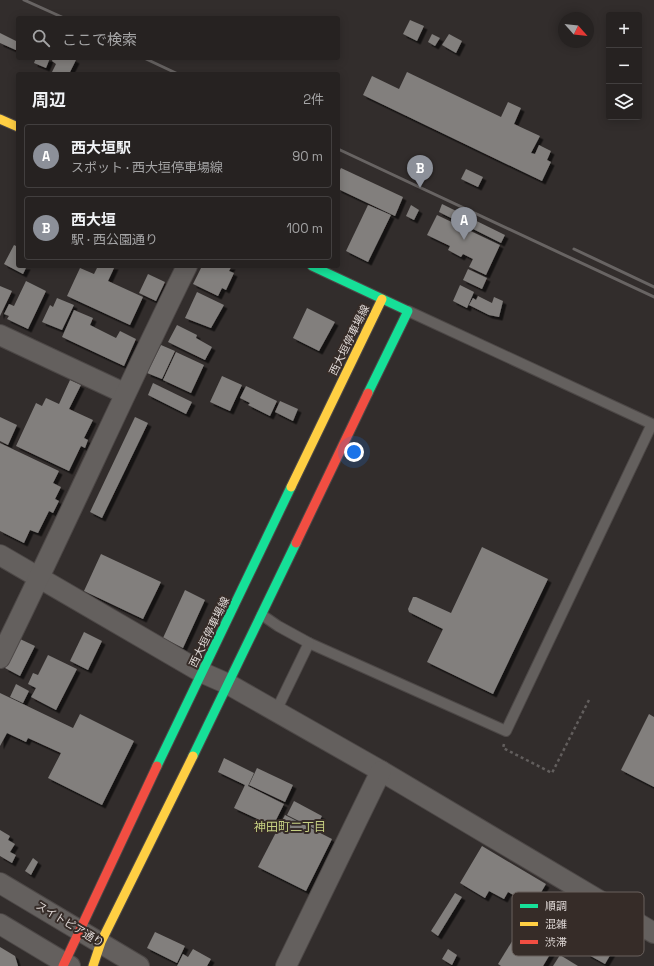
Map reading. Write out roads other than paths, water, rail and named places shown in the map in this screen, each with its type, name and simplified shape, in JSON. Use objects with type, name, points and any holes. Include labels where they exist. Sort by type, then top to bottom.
[{"type":"main road","points":[[0,119],[16,126]]},
{"type":"main road","points":[[316,268],[382,299]]},
{"type":"main road","name":"西大垣停車場線","points":[[66,965],[79,929],[382,299],[408,311]]},
{"type":"main road","points":[[92,966],[101,942],[262,615],[408,311]]},
{"type":"street","points":[[0,658],[39,579],[124,393],[186,268]]},
{"type":"street","points":[[0,335],[124,393]]},
{"type":"street","points":[[0,555],[203,673],[228,684],[381,770],[587,892]]},
{"type":"street","points":[[286,966],[381,770]]},
{"type":"street","name":"スイトピア通り","points":[[0,883],[139,966]]},
{"type":"street","points":[[0,924],[66,965]]},
{"type":"street","points":[[644,926],[654,932]]},
{"type":"lane","points":[[262,615],[278,626],[309,643],[506,731],[653,424],[408,311]]},
{"type":"lane","points":[[276,712],[309,643]]},
{"type":"railway","points":[[24,0],[60,16]]},
{"type":"railway","points":[[148,60],[174,72]]},
{"type":"railway","points":[[340,150],[654,297]]},
{"type":"railway","points":[[574,249],[654,287]]},
{"type":"place","name":"西大垣","points":[[420,188]]},
{"type":"place","name":"西大垣駅","points":[[464,240]]},
{"type":"district","name":"神田町二丁目","points":[[290,827]]}]
